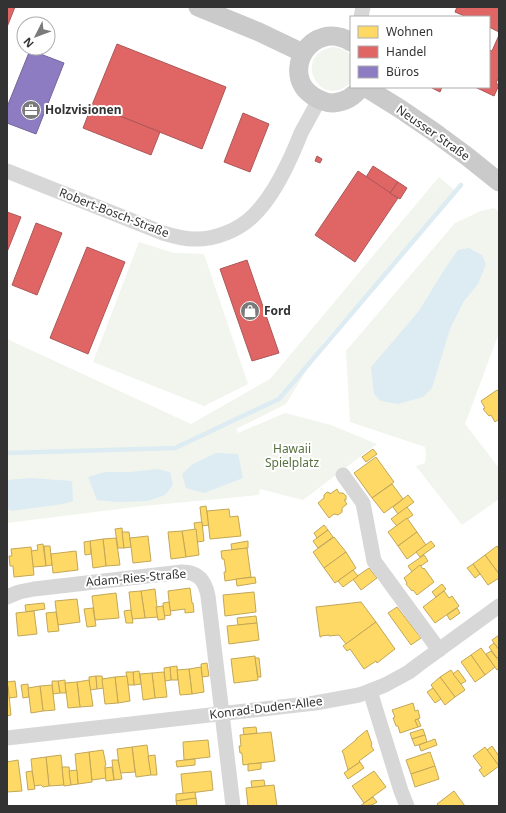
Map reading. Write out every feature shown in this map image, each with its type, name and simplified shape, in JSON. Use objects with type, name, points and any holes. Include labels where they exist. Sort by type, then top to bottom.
[{"type":"main road","points":[[198,7],[259,32],[303,53]]},
{"type":"main road","points":[[350,40],[338,36],[323,37],[310,45],[303,53],[300,61],[300,80],[304,88],[311,95],[318,100],[329,103],[340,102],[350,98],[360,88]]},
{"type":"main road","name":"Neusser Straße","points":[[367,88],[456,148],[499,182]]},
{"type":"street","name":"Robert-Bosch-Straße","points":[[7,171],[163,233],[192,239],[216,236],[232,230],[246,222],[259,209],[285,169],[318,100]]},
{"type":"street","points":[[342,475],[363,504],[374,561],[439,650]]},
{"type":"street","name":"Adam-Ries-Straße","points":[[7,597],[19,592],[34,589],[182,572],[194,574],[199,578],[203,583],[208,596],[233,806]]},
{"type":"street","name":"Konrad-Duden-Allee","points":[[7,738],[315,703],[370,692],[409,672],[499,606]]},
{"type":"street","points":[[370,692],[407,806]]},
{"type":"green space","points":[[334,47],[347,52],[350,55],[350,83],[340,90],[329,90],[320,86],[314,78],[312,69],[314,59],[321,51]]},
{"type":"green space","name":"Hawaii Spielplatz","points":[[439,177],[457,192],[323,343],[286,404],[236,429],[238,433],[285,413],[331,425],[377,444],[303,500],[260,489],[259,495],[143,506],[7,523],[7,339],[191,424],[270,379]]},
{"type":"green space","points":[[494,208],[499,212],[499,333],[465,424],[499,468],[499,499],[462,525],[416,466],[425,463],[425,447],[350,422],[346,351],[455,223],[481,211]]},
{"type":"green space","points":[[139,242],[174,253],[204,254],[248,384],[204,406],[93,362]]},
{"type":"shaded area","points":[[469,248],[482,255],[486,264],[478,284],[464,301],[450,329],[432,388],[423,397],[398,404],[381,401],[374,394],[371,367],[419,311],[458,250]]},
{"type":"shaded area","points":[[216,453],[238,454],[243,478],[204,493],[186,488],[182,474],[193,464]]},
{"type":"shaded area","points":[[158,469],[170,472],[173,485],[165,495],[148,501],[118,502],[97,500],[88,477],[105,472],[130,472]]},
{"type":"shaded area","points":[[31,478],[72,481],[73,501],[63,504],[11,511],[7,508],[7,480]]},
{"type":"building: Wohnen","points":[[497,390],[499,392],[499,419],[495,422],[491,415],[489,416],[483,409],[485,408],[481,401]]},
{"type":"building: Wohnen","points":[[373,449],[377,454],[366,462],[362,457]]},
{"type":"building: Wohnen","points":[[376,457],[394,482],[372,498],[354,473]]},
{"type":"building: Wohnen","points":[[392,484],[403,499],[384,513],[372,498]]},
{"type":"building: Wohnen","points":[[337,489],[339,493],[343,493],[346,496],[346,500],[344,500],[347,504],[342,508],[342,512],[338,515],[334,514],[329,518],[318,503],[324,498],[324,495],[327,492],[330,494]]},
{"type":"building: Wohnen","points":[[408,495],[414,502],[398,514],[393,507]]},
{"type":"building: Wohnen","points":[[206,506],[209,525],[202,526],[200,507]]},
{"type":"building: Wohnen","points":[[407,507],[413,515],[397,526],[391,519]]},
{"type":"building: Wohnen","points":[[229,509],[230,517],[238,516],[241,536],[210,539],[207,511]]},
{"type":"building: Wohnen","points":[[407,518],[417,532],[398,546],[388,532]]},
{"type":"building: Wohnen","points":[[202,522],[204,541],[197,542],[194,523]]},
{"type":"building: Wohnen","points":[[324,525],[328,530],[317,538],[314,533]]},
{"type":"building: Wohnen","points":[[122,528],[124,548],[118,548],[115,529]]},
{"type":"building: Wohnen","points":[[196,529],[199,555],[186,557],[182,531]]},
{"type":"building: Wohnen","points":[[328,530],[333,537],[318,548],[313,541]]},
{"type":"building: Wohnen","points":[[182,531],[186,557],[171,559],[168,532]]},
{"type":"building: Wohnen","points":[[122,532],[129,532],[131,547],[124,548]]},
{"type":"building: Wohnen","points":[[417,532],[426,545],[407,559],[398,546]]},
{"type":"building: Wohnen","points":[[148,536],[151,561],[133,563],[130,538]]},
{"type":"building: Wohnen","points":[[334,537],[346,552],[324,568],[313,552]]},
{"type":"building: Wohnen","points":[[116,538],[120,565],[106,566],[103,539]]},
{"type":"building: Wohnen","points":[[103,539],[106,566],[93,568],[90,541]]},
{"type":"building: Wohnen","points":[[90,541],[91,554],[85,555],[84,542]]},
{"type":"building: Wohnen","points":[[248,541],[248,548],[232,550],[231,544]]},
{"type":"building: Wohnen","points":[[431,541],[435,546],[420,557],[416,552]]},
{"type":"building: Wohnen","points":[[43,544],[46,566],[33,567],[31,551],[38,550],[37,545]]},
{"type":"building: Wohnen","points":[[44,546],[50,546],[52,565],[46,566]]},
{"type":"building: Wohnen","points":[[497,546],[499,549],[499,574],[485,555]]},
{"type":"building: Wohnen","points":[[31,547],[34,575],[14,577],[13,566],[10,566],[9,556],[12,556],[11,549]]},
{"type":"building: Wohnen","points":[[247,548],[251,577],[225,581],[224,572],[226,572],[221,551]]},
{"type":"building: Wohnen","points":[[76,551],[78,570],[53,573],[51,554]]},
{"type":"building: Wohnen","points":[[346,552],[356,568],[335,583],[324,568]]},
{"type":"building: Wohnen","points":[[424,555],[428,561],[412,572],[408,566]]},
{"type":"building: Wohnen","points":[[485,555],[499,574],[499,578],[488,585],[473,564]]},
{"type":"building: Wohnen","points":[[473,564],[480,574],[475,578],[467,568]]},
{"type":"building: Wohnen","points":[[420,565],[434,582],[417,595],[406,584],[407,583],[404,578]]},
{"type":"building: Wohnen","points":[[369,568],[377,578],[361,590],[353,579]]},
{"type":"building: Wohnen","points":[[353,570],[358,576],[343,587],[338,581]]},
{"type":"building: Wohnen","points":[[255,577],[256,583],[237,586],[236,579]]},
{"type":"building: Wohnen","points":[[442,584],[446,589],[436,597],[432,592]]},
{"type":"building: Wohnen","points":[[190,588],[194,612],[185,613],[185,609],[170,611],[168,591]]},
{"type":"building: Wohnen","points":[[155,589],[158,617],[145,618],[141,591]]},
{"type":"building: Wohnen","points":[[141,591],[145,618],[132,619],[129,592]]},
{"type":"building: Wohnen","points":[[444,591],[449,598],[452,596],[459,606],[435,623],[423,607]]},
{"type":"building: Wohnen","points":[[254,592],[256,612],[225,616],[223,595]]},
{"type":"building: Wohnen","points":[[116,593],[119,618],[95,620],[92,596]]},
{"type":"building: Wohnen","points":[[77,599],[80,622],[58,625],[55,601]]},
{"type":"building: Wohnen","points":[[169,602],[171,615],[164,616],[163,603]]},
{"type":"building: Wohnen","points":[[361,602],[376,622],[346,644],[339,635],[320,637],[316,607]]},
{"type":"building: Wohnen","points":[[44,603],[45,609],[26,612],[25,605]]},
{"type":"building: Wohnen","points":[[163,606],[165,619],[158,620],[156,607]]},
{"type":"building: Wohnen","points":[[397,607],[421,638],[411,645],[388,613]]},
{"type":"building: Wohnen","points":[[93,608],[96,626],[87,627],[84,609]]},
{"type":"building: Wohnen","points":[[457,608],[460,613],[450,620],[447,615]]},
{"type":"building: Wohnen","points":[[131,610],[133,623],[126,623],[124,611]]},
{"type":"building: Wohnen","points":[[34,611],[37,634],[18,636],[16,613]]},
{"type":"building: Wohnen","points":[[56,612],[59,631],[48,632],[46,613]]},
{"type":"building: Wohnen","points":[[256,616],[257,623],[238,625],[237,618]]},
{"type":"building: Wohnen","points":[[376,622],[395,649],[377,663],[376,661],[364,669],[350,649],[347,651],[343,646]]},
{"type":"building: Wohnen","points":[[257,623],[259,640],[229,644],[227,626]]},
{"type":"building: Wohnen","points":[[499,635],[499,650],[492,640]]},
{"type":"building: Wohnen","points":[[494,643],[499,650],[499,656],[497,658],[489,647]]},
{"type":"building: Wohnen","points":[[481,648],[495,667],[485,675],[471,655]]},
{"type":"building: Wohnen","points":[[491,651],[499,661],[499,669],[497,670],[486,654]]},
{"type":"building: Wohnen","points":[[471,655],[485,675],[475,682],[461,662]]},
{"type":"building: Wohnen","points":[[255,656],[258,680],[234,683],[231,659]]},
{"type":"building: Wohnen","points":[[255,658],[259,658],[261,677],[258,677]]},
{"type":"building: Wohnen","points":[[207,663],[209,676],[202,677],[201,664]]},
{"type":"building: Wohnen","points":[[177,666],[178,680],[171,680],[170,667]]},
{"type":"building: Wohnen","points":[[170,667],[171,680],[165,681],[164,668]]},
{"type":"building: Wohnen","points":[[201,667],[204,692],[192,694],[189,669]]},
{"type":"building: Wohnen","points":[[189,669],[192,694],[180,695],[177,670]]},
{"type":"building: Wohnen","points":[[451,670],[465,690],[455,697],[440,677]]},
{"type":"building: Wohnen","points":[[458,670],[466,681],[461,684],[453,674]]},
{"type":"building: Wohnen","points":[[139,671],[141,684],[134,685],[133,672]]},
{"type":"building: Wohnen","points":[[126,672],[133,672],[134,685],[128,685]]},
{"type":"building: Wohnen","points":[[164,672],[167,697],[155,698],[152,673]]},
{"type":"building: Wohnen","points":[[152,673],[155,698],[143,700],[140,674]]},
{"type":"building: Wohnen","points":[[96,676],[97,689],[90,690],[89,677]]},
{"type":"building: Wohnen","points":[[96,676],[102,676],[104,688],[97,689]]},
{"type":"building: Wohnen","points":[[127,676],[130,701],[118,703],[115,677]]},
{"type":"building: Wohnen","points":[[115,677],[118,703],[105,704],[102,679]]},
{"type":"building: Wohnen","points":[[440,677],[455,697],[445,705],[431,685]]},
{"type":"building: Wohnen","points":[[65,680],[66,693],[60,693],[58,681]]},
{"type":"building: Wohnen","points":[[89,680],[93,706],[80,707],[77,682]]},
{"type":"building: Wohnen","points":[[15,681],[17,697],[9,698],[7,682]]},
{"type":"building: Wohnen","points":[[52,681],[58,681],[60,693],[53,694]]},
{"type":"building: Wohnen","points":[[77,682],[80,707],[68,708],[65,683]]},
{"type":"building: Wohnen","points":[[28,684],[29,697],[23,698],[21,685]]},
{"type":"building: Wohnen","points":[[52,685],[55,710],[43,711],[40,686]]},
{"type":"building: Wohnen","points":[[7,686],[11,715],[7,716]]},
{"type":"building: Wohnen","points":[[40,686],[43,711],[31,713],[28,688]]},
{"type":"building: Wohnen","points":[[433,688],[441,699],[435,703],[427,692]]},
{"type":"building: Wohnen","points":[[413,703],[415,711],[418,710],[420,718],[415,720],[418,727],[400,733],[393,718],[395,717],[392,710]]},
{"type":"building: Wohnen","points":[[418,719],[421,726],[418,727],[415,720]]},
{"type":"building: Wohnen","points":[[256,727],[257,733],[244,735],[243,728]]},
{"type":"building: Wohnen","points":[[423,729],[425,735],[412,739],[410,733]]},
{"type":"building: Wohnen","points":[[367,730],[372,744],[371,746],[374,750],[348,770],[342,751]]},
{"type":"building: Wohnen","points":[[271,732],[275,761],[243,765],[242,753],[240,753],[239,746],[241,746],[240,735]]},
{"type":"building: Wohnen","points":[[425,735],[427,742],[415,746],[412,739]]},
{"type":"building: Wohnen","points":[[435,739],[437,745],[421,751],[419,745]]},
{"type":"building: Wohnen","points":[[208,740],[210,757],[184,760],[183,742]]},
{"type":"building: Wohnen","points":[[147,745],[151,775],[136,777],[132,747]]},
{"type":"building: Wohnen","points":[[492,746],[499,756],[499,766],[487,750]]},
{"type":"building: Wohnen","points":[[132,747],[135,772],[120,773],[117,749]]},
{"type":"building: Wohnen","points":[[485,747],[499,766],[484,777],[479,770],[482,768],[473,756]]},
{"type":"building: Wohnen","points":[[103,750],[106,765],[106,778],[92,780],[89,752]]},
{"type":"building: Wohnen","points":[[89,752],[92,782],[78,784],[75,754]]},
{"type":"building: Wohnen","points":[[430,752],[435,766],[411,774],[406,760]]},
{"type":"building: Wohnen","points":[[61,755],[64,785],[49,786],[46,757]]},
{"type":"building: Wohnen","points":[[155,755],[157,775],[151,775],[148,756]]},
{"type":"building: Wohnen","points":[[46,757],[49,786],[43,787],[41,785],[34,786],[34,788],[31,759]]},
{"type":"building: Wohnen","points":[[195,759],[195,765],[177,767],[176,761]]},
{"type":"building: Wohnen","points":[[18,760],[22,791],[7,792],[7,762]]},
{"type":"building: Wohnen","points":[[112,760],[118,760],[122,779],[114,780]]},
{"type":"building: Wohnen","points":[[360,762],[364,768],[348,779],[344,773]]},
{"type":"building: Wohnen","points":[[261,763],[261,769],[248,771],[248,764]]},
{"type":"building: Wohnen","points":[[435,766],[439,779],[415,787],[411,774]]},
{"type":"building: Wohnen","points":[[62,767],[69,767],[71,785],[64,786]]},
{"type":"building: Wohnen","points":[[112,767],[114,780],[106,781],[105,768]]},
{"type":"building: Wohnen","points":[[77,770],[78,784],[71,785],[69,771]]},
{"type":"building: Wohnen","points":[[32,771],[35,789],[28,790],[26,772]]},
{"type":"building: Wohnen","points":[[211,771],[213,790],[183,794],[181,774]]},
{"type":"building: Wohnen","points":[[374,771],[386,787],[364,803],[352,786]]},
{"type":"building: Wohnen","points":[[264,780],[265,786],[252,788],[251,781]]},
{"type":"building: Wohnen","points":[[274,785],[277,806],[248,806],[246,788]]},
{"type":"building: Wohnen","points":[[454,791],[465,806],[438,806],[437,804]]},
{"type":"building: Wohnen","points":[[195,792],[196,798],[176,801],[176,794]]},
{"type":"building: Wohnen","points":[[373,797],[377,802],[372,805],[360,806]]},
{"type":"building: Wohnen","points":[[196,798],[197,806],[177,806],[176,801]]},
{"type":"building: Handel","points":[[7,7],[15,7],[7,27]]},
{"type":"building: Handel","points":[[457,7],[499,7],[499,32],[490,28],[490,16],[465,16],[455,12]]},
{"type":"building: Handel","points":[[499,35],[499,77],[496,83],[499,85],[494,96],[477,88],[490,88],[490,50],[492,51]]},
{"type":"building: Handel","points":[[117,44],[226,87],[202,149],[92,105]]},
{"type":"building: Handel","points":[[432,88],[442,88],[440,92]]},
{"type":"building: Handel","points":[[92,105],[160,132],[151,155],[83,128]]},
{"type":"building: Handel","points":[[243,113],[269,124],[250,172],[224,162]]},
{"type":"building: Handel","points":[[317,156],[322,159],[320,163],[315,161]]},
{"type":"building: Handel","points":[[373,166],[398,182],[390,193],[366,177]]},
{"type":"building: Handel","points":[[358,171],[398,198],[355,262],[315,235]]},
{"type":"building: Handel","points":[[398,182],[407,188],[400,199],[390,193]]},
{"type":"building: Handel","points":[[7,212],[21,217],[7,252]]},
{"type":"building: Handel","points":[[36,223],[62,233],[37,295],[12,285]]},
{"type":"building: Handel","points":[[87,247],[125,262],[88,354],[50,338]]},
{"type":"building: Handel","name":"Ford","points":[[247,260],[279,353],[252,361],[220,269]]},
{"type":"building: Büros","points":[[28,56],[46,56],[64,63],[36,134],[7,123],[7,107]]},
{"type":"waterway","points":[[7,453],[175,448],[279,399],[461,185]]},
{"type":"place","name":"Holzvisionen","points":[[31,110]]},
{"type":"place","name":"Ford","points":[[250,311]]}]
